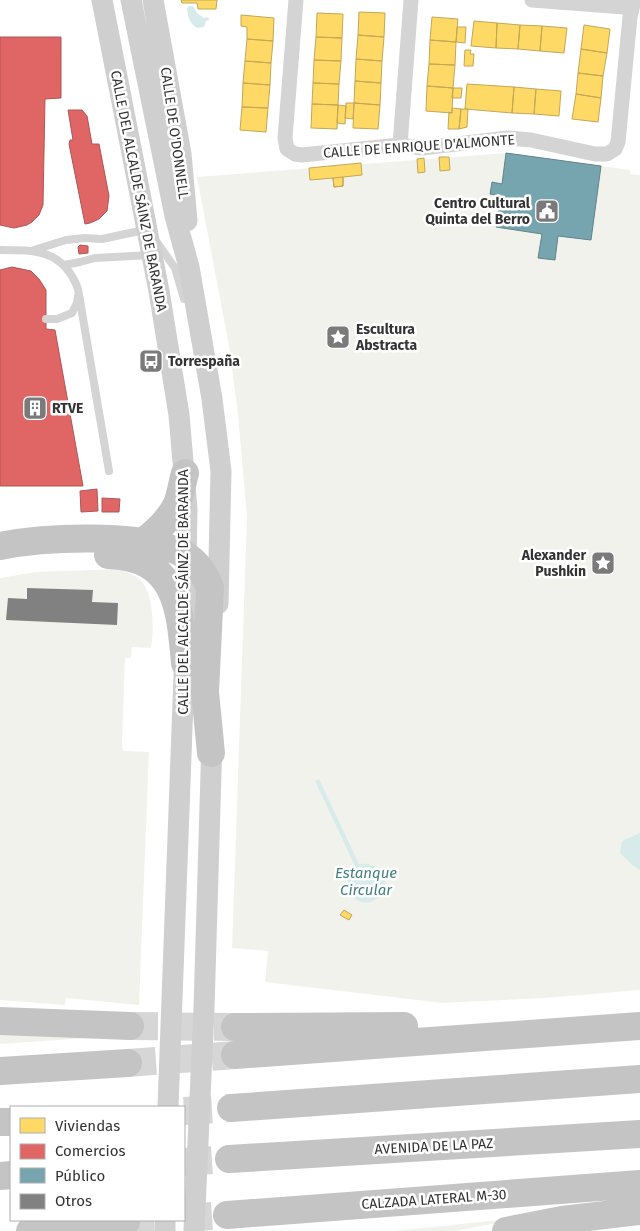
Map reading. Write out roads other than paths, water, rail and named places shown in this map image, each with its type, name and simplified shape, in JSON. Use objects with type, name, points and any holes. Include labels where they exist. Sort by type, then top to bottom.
[{"type":"highway","points":[[143,542],[161,526],[176,504],[185,473]]},
{"type":"highway","points":[[0,546],[35,540],[78,539],[143,542],[166,546],[186,555],[198,566],[206,576],[210,588],[205,692],[211,753]]},
{"type":"highway","points":[[0,564],[41,556],[129,556],[143,560],[166,581],[175,596],[181,620],[185,663]]},
{"type":"highway","points":[[0,1021],[130,1026]]},
{"type":"highway","points":[[235,1028],[534,1023],[640,1026]]},
{"type":"highway","points":[[235,1055],[640,1026]]},
{"type":"highway","points":[[0,1072],[128,1063]]},
{"type":"highway","points":[[231,1108],[640,1078]]},
{"type":"highway","name":"AVENIDA DE LA PAZ","points":[[228,1159],[640,1134]]},
{"type":"highway","name":"CALZADA LATERAL M-30","points":[[227,1215],[640,1184]]},
{"type":"highway","points":[[506,1231],[562,1220],[640,1211]]},
{"type":"highway","points":[[30,1231],[126,1222]]},
{"type":"street","name":"CALLE DEL ALCALDE SÁINZ DE BARANDA","points":[[102,0],[146,230],[160,291],[179,415],[185,473],[187,509],[185,663],[168,1106]]},
{"type":"street","name":"CALLE DEL ALCALDE SÁINZ DE BARANDA","points":[[131,0],[175,216],[189,266],[212,399],[221,472],[220,580],[211,753],[204,1008],[194,1231]]},
{"type":"street","name":"CALLE DE O'DONNELL","points":[[153,0],[181,154],[186,194],[189,266]]},
{"type":"street","name":"CALLE DE ENRIQUE D'ALMONTE","points":[[296,0],[285,138],[287,149],[295,154],[302,155],[400,145],[422,148],[508,138],[531,140],[595,154],[607,154],[616,149],[618,142],[630,17],[635,1]]},
{"type":"street","points":[[400,145],[411,0]]},
{"type":"street","points":[[532,0],[618,7],[624,7],[635,1]]},
{"type":"lane","points":[[0,250],[34,250],[66,240],[102,239],[146,230],[175,268],[186,304]]},
{"type":"lane","points":[[34,250],[55,258],[64,265],[73,276],[78,289],[109,471]]},
{"type":"lane","points":[[64,265],[95,258],[151,255]]},
{"type":"lane","points":[[46,319],[57,319],[72,313],[77,303],[78,289]]},
{"type":"lane","points":[[196,358],[198,368],[212,399]]},
{"type":"water","points":[[193,6],[197,13],[204,18],[208,17],[209,20],[206,21],[204,27],[197,28],[191,22],[188,17],[187,8]]},
{"type":"water","name":"Estanque Circular","points":[[319,779],[359,864],[368,864],[375,867],[381,871],[384,877],[385,889],[375,900],[361,902],[355,899],[348,888],[350,873],[355,866],[315,781]]},
{"type":"water","points":[[640,833],[640,870],[620,853],[622,841]]},
{"type":"tunnel","points":[[130,1026],[235,1027]]},
{"type":"tunnel","points":[[128,1063],[235,1055]]},
{"type":"tunnel","points":[[185,1111],[231,1108]]},
{"type":"tunnel","points":[[185,1162],[229,1159]]},
{"type":"tunnel","points":[[185,1218],[227,1215]]},
{"type":"tunnel","points":[[126,1222],[144,1221]]},
{"type":"place","name":"Centro Cultural Quinta del Berro","points":[[547,211]]},
{"type":"place","name":"Escultura Abstracta","points":[[338,337]]},
{"type":"place","name":"Torrespaña","points":[[151,361]]},
{"type":"place","name":"RTVE","points":[[35,408]]},
{"type":"place","name":"Alexander Pushkin","points":[[603,563]]}]
